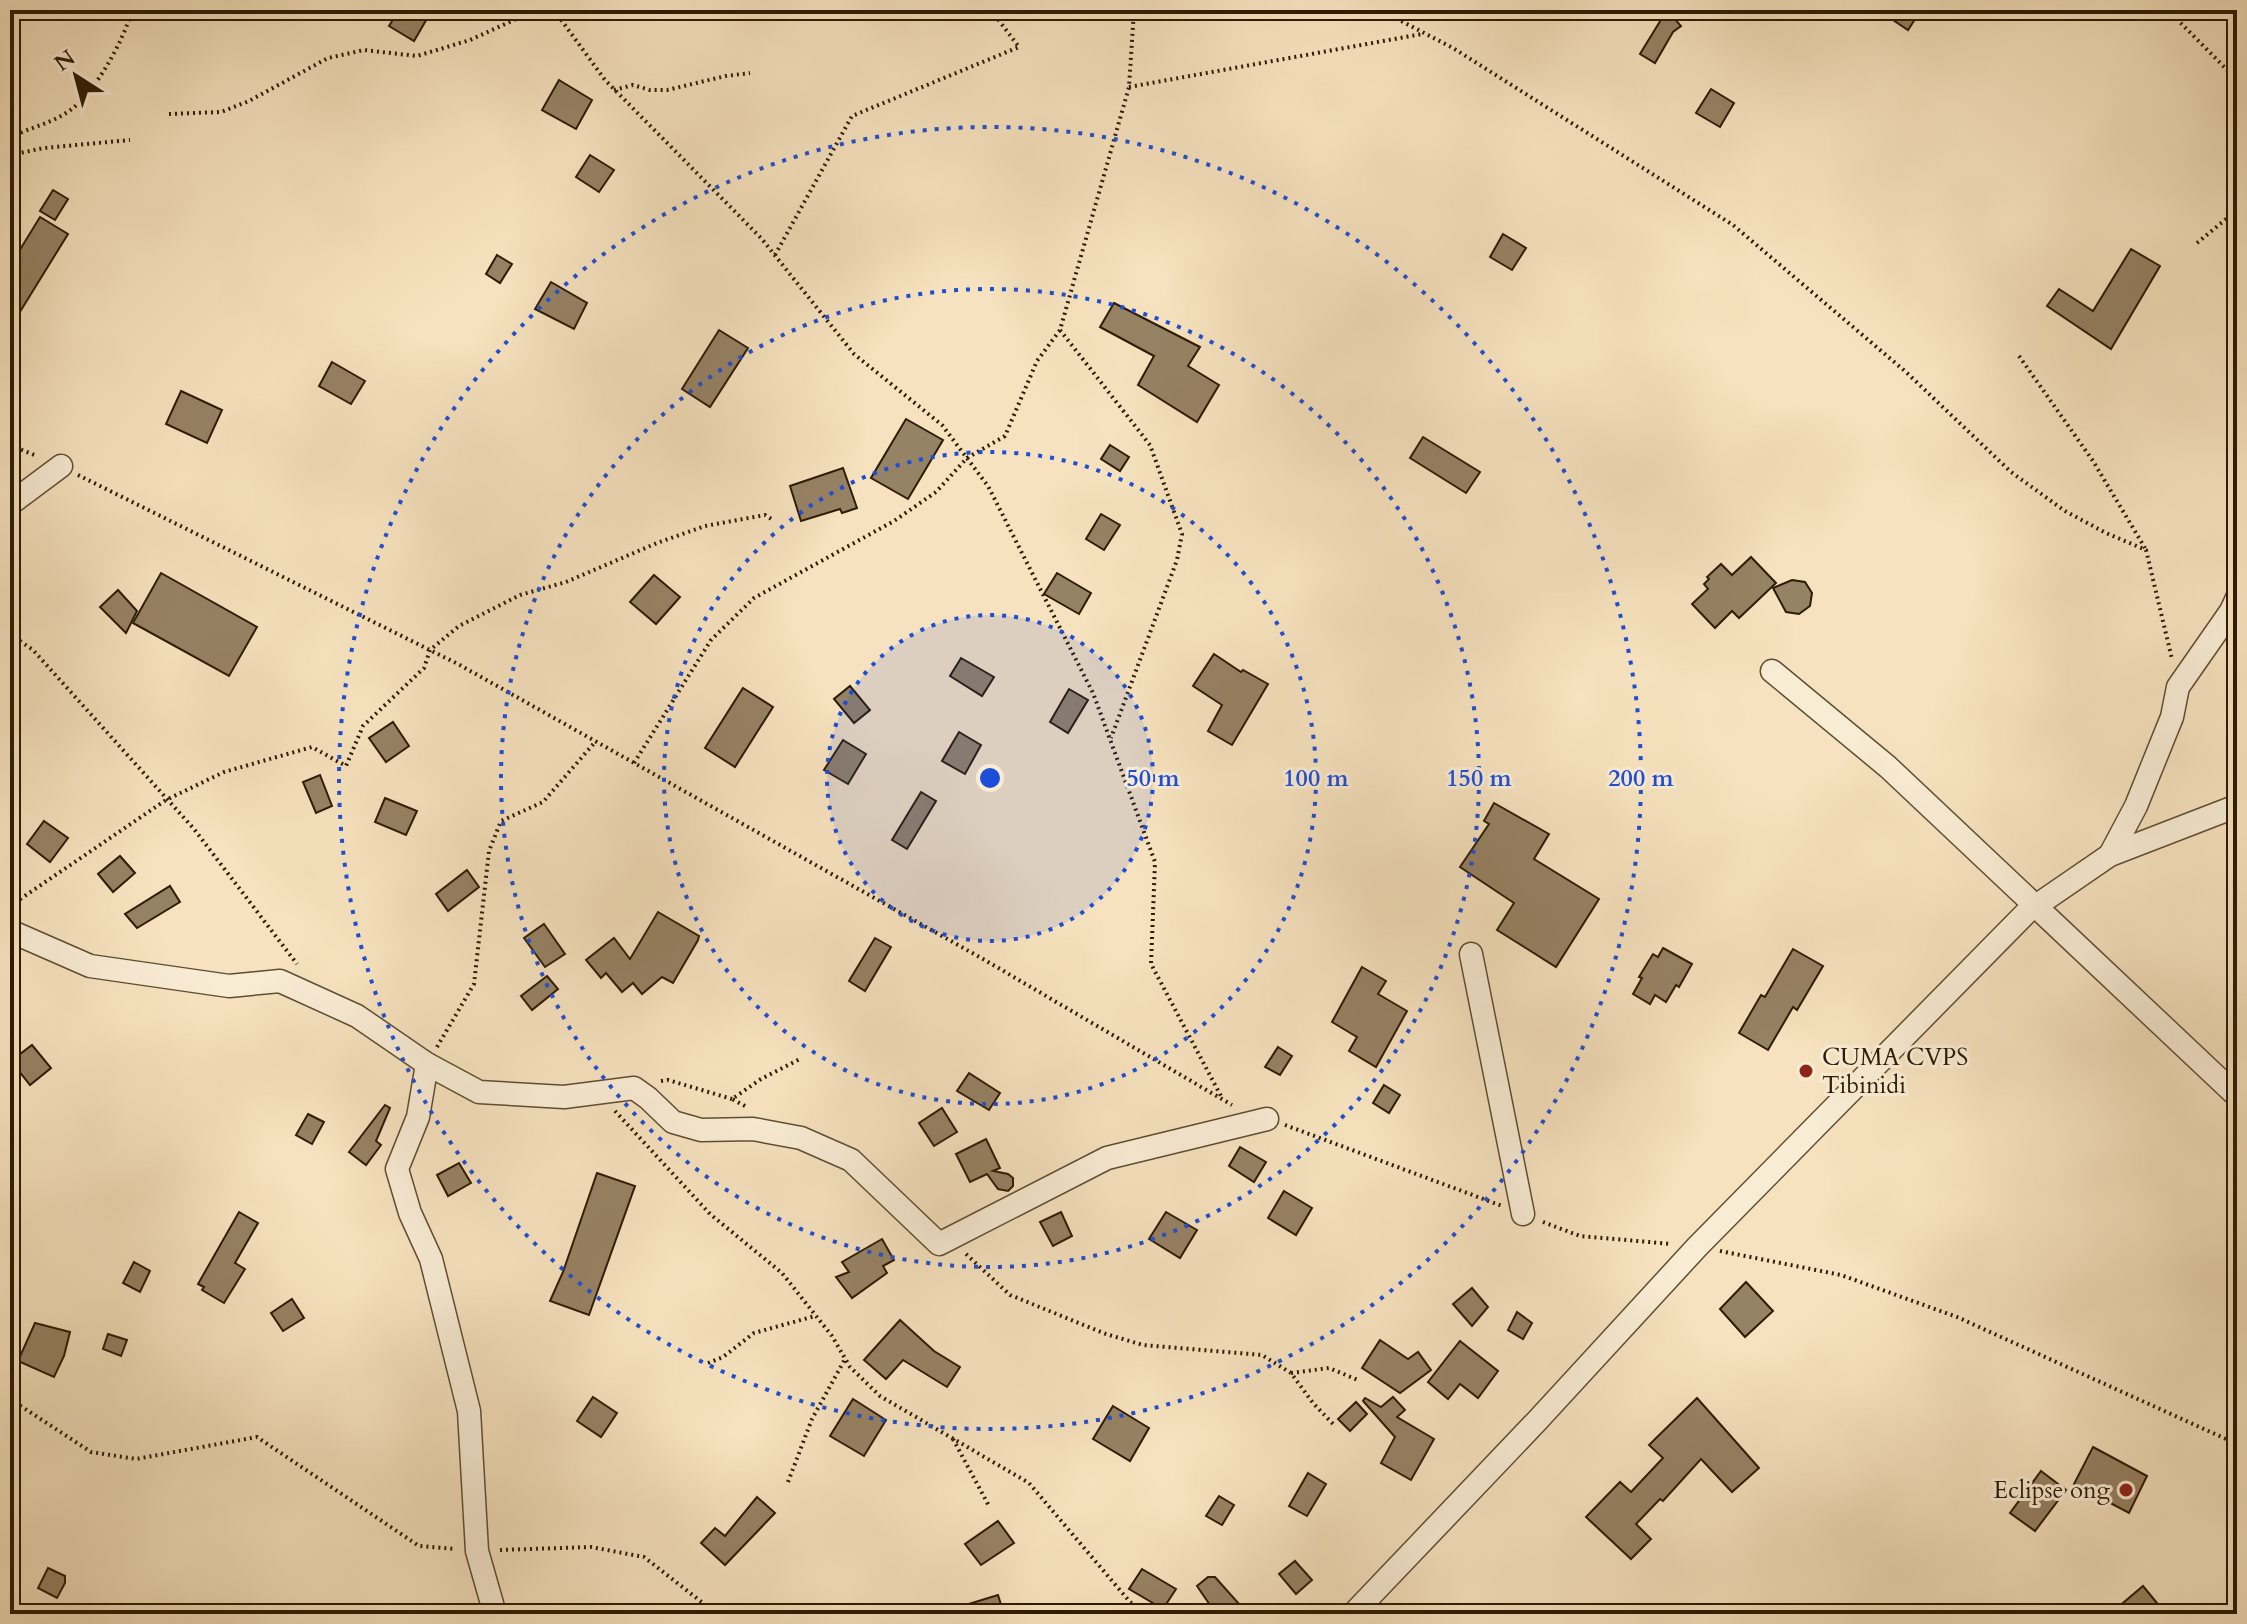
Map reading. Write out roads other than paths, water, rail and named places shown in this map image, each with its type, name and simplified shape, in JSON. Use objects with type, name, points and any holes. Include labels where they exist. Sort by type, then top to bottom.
[{"type":"street","points":[[10,504],[61,466]]},
{"type":"street","points":[[2110,855],[2136,806],[2172,717],[2178,687],[2235,608]]},
{"type":"street","points":[[1772,671],[1888,767],[2237,1096]]},
{"type":"street","points":[[1353,1614],[1697,1247],[2027,912],[2110,855],[2237,806]]},
{"type":"street","points":[[10,931],[90,966],[229,986],[280,981],[357,1016],[427,1064],[479,1092],[564,1097],[634,1088],[673,1122],[701,1130],[753,1129],[801,1138],[851,1160],[939,1244],[1107,1158],[1267,1119]]},
{"type":"street","points":[[1471,954],[1523,1214]]},
{"type":"street","points":[[427,1064],[418,1117],[397,1169],[410,1213],[431,1259],[469,1411],[477,1551],[495,1614]]},
{"type":"place","name":"CUMA CVPS Tibinidi","points":[[1806,1071]]},
{"type":"place","name":"Eclipse ong","points":[[2126,1490]]}]
